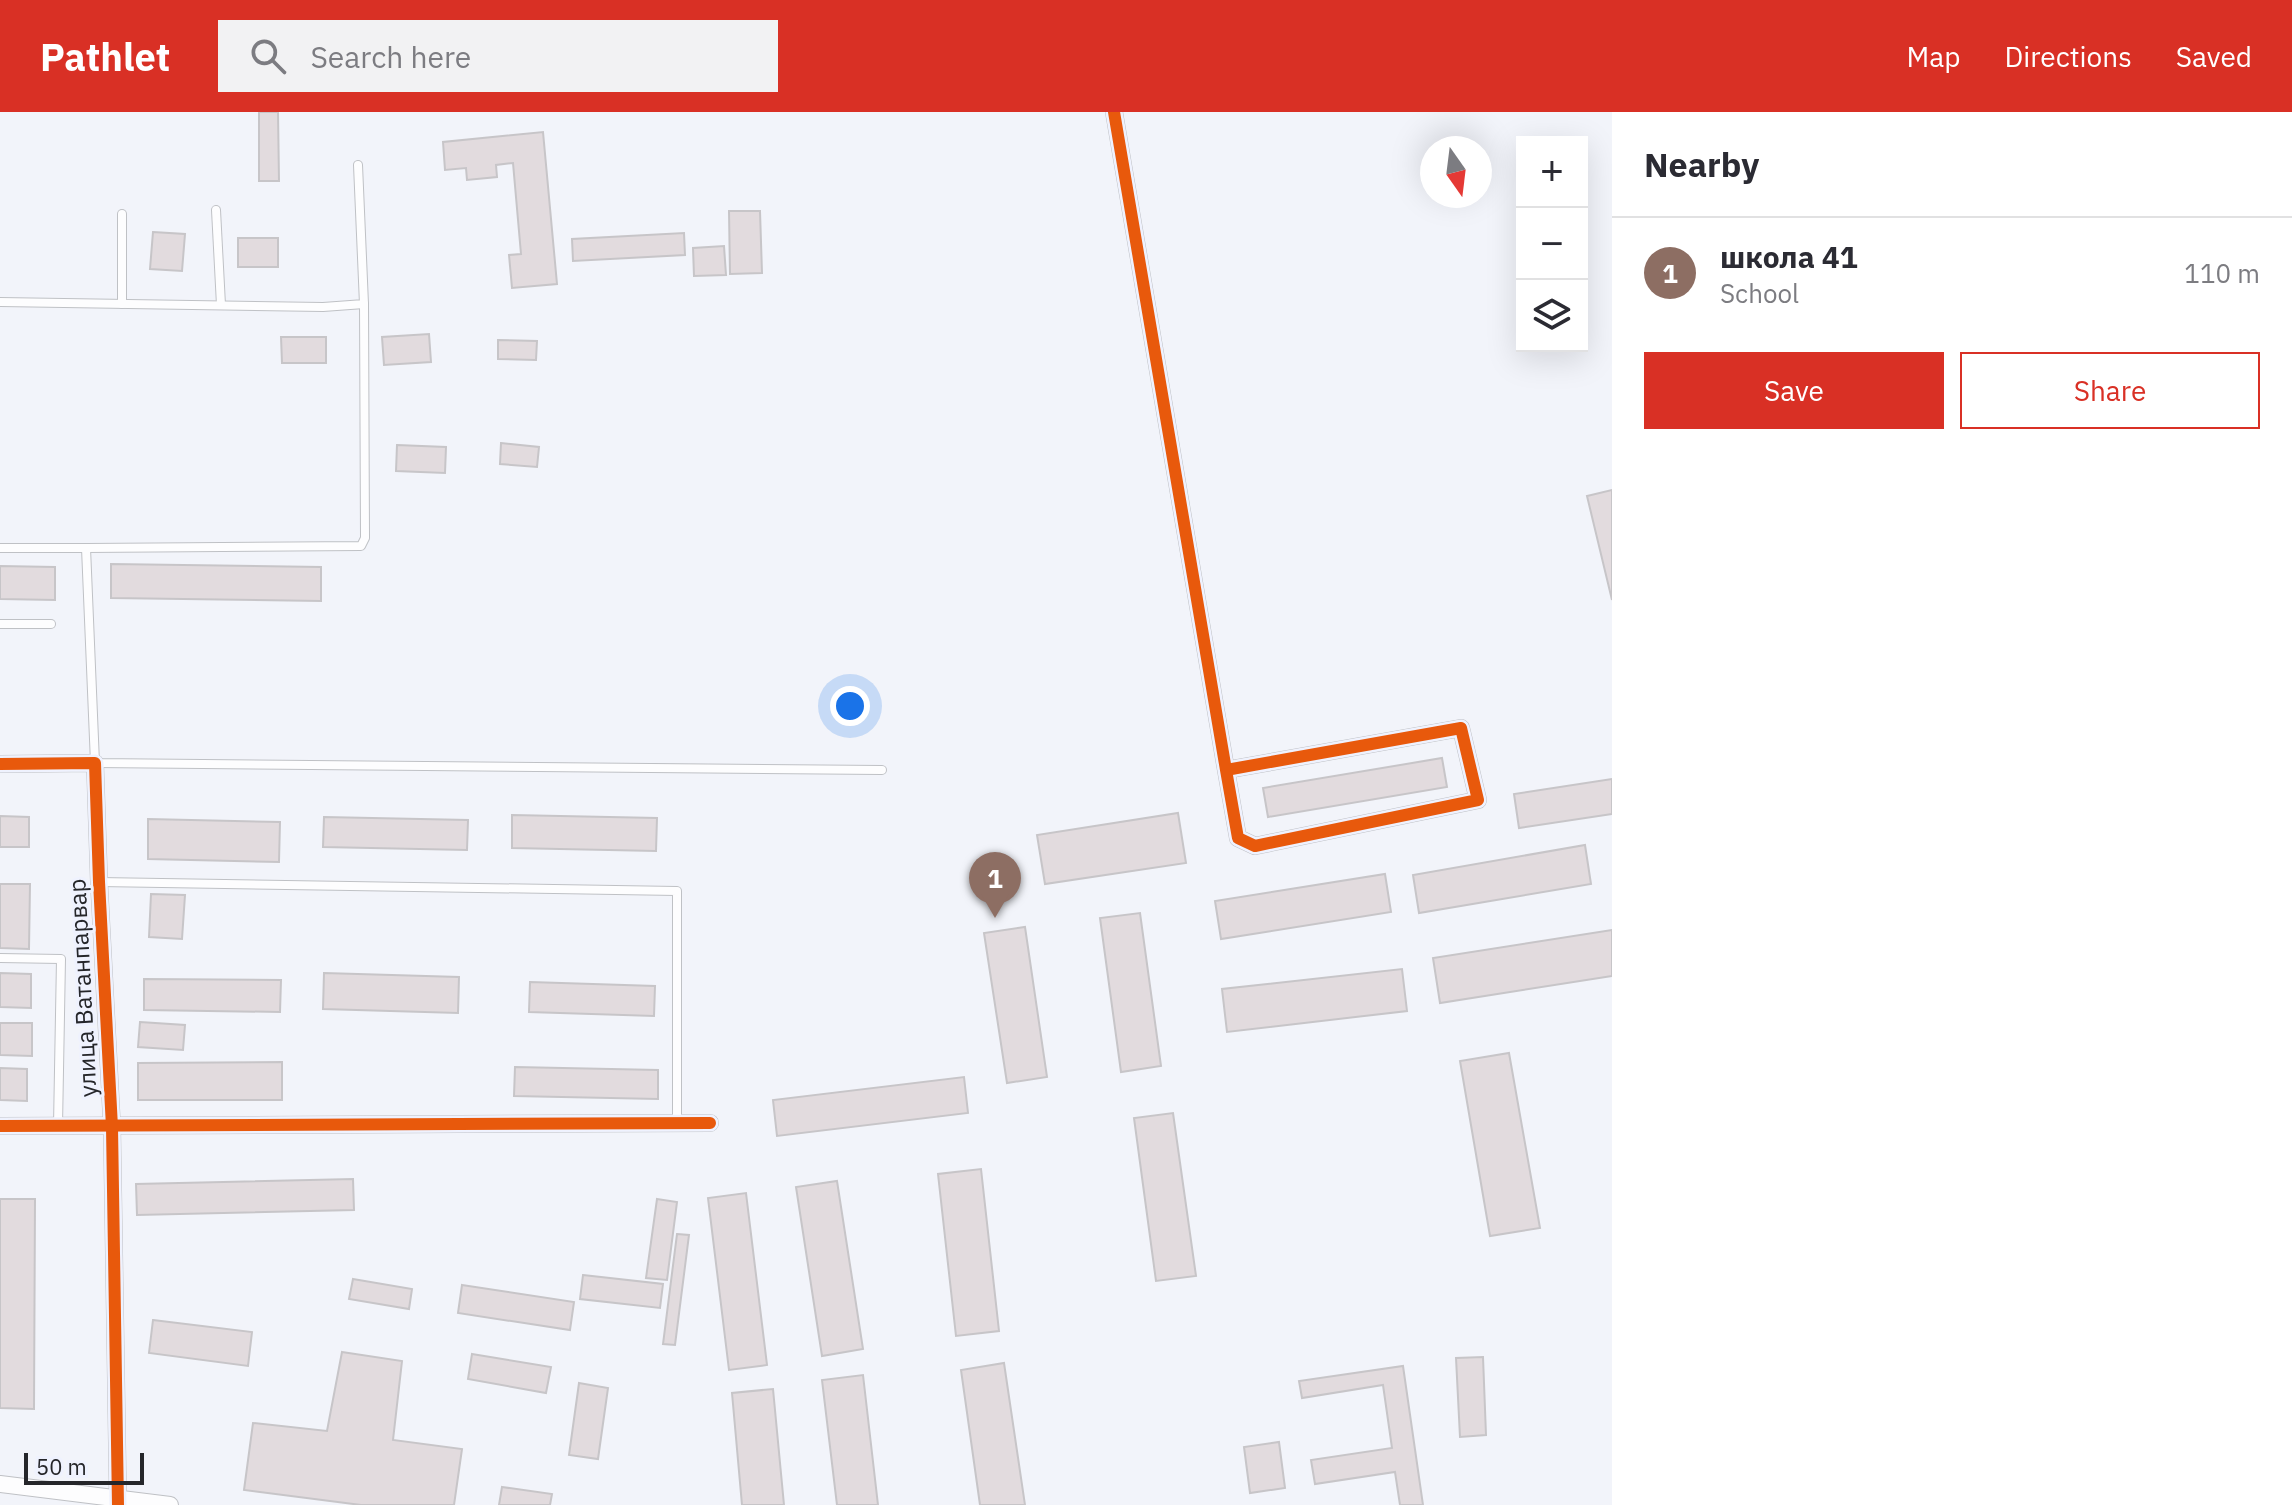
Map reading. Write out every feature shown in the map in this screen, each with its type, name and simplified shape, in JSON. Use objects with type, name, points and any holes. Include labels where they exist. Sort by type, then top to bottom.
[{"type":"street","points":[[1114,112],[1226,770],[1238,838],[1255,846],[1478,800],[1461,728],[1226,770]]},
{"type":"street","points":[[0,764],[95,763]]},
{"type":"street","name":"улица Ватанпарвар","points":[[95,763],[112,1127],[118,1501]]},
{"type":"street","points":[[0,1126],[710,1123]]},
{"type":"street","points":[[0,1484],[118,1501],[170,1505]]},
{"type":"lane","points":[[0,548],[361,546],[365,538],[364,304],[358,165]]},
{"type":"lane","points":[[216,210],[221,305]]},
{"type":"lane","points":[[122,214],[122,304]]},
{"type":"lane","points":[[0,302],[323,307],[364,304]]},
{"type":"lane","points":[[86,548],[95,763],[882,770]]},
{"type":"lane","points":[[0,624],[51,624]]},
{"type":"lane","points":[[99,882],[677,891],[677,1123]]},
{"type":"lane","points":[[0,958],[61,959],[58,1126]]},
{"type":"building","points":[[259,112],[278,112],[279,181],[259,181]]},
{"type":"building","points":[[543,132],[557,284],[512,288],[509,255],[521,254],[513,163],[496,165],[497,177],[467,180],[466,168],[445,170],[443,142]]},
{"type":"building","points":[[729,211],[760,211],[762,273],[730,274]]},
{"type":"building","points":[[153,232],[185,234],[182,271],[150,269]]},
{"type":"building","points":[[684,233],[685,255],[573,261],[572,239]]},
{"type":"building","points":[[238,238],[278,238],[278,267],[238,267]]},
{"type":"building","points":[[724,246],[726,275],[694,276],[693,248]]},
{"type":"building","points":[[429,334],[431,362],[384,365],[382,337]]},
{"type":"building","points":[[281,337],[326,337],[326,363],[282,363]]},
{"type":"building","points":[[498,340],[537,341],[536,360],[498,359]]},
{"type":"building","points":[[501,443],[539,447],[537,467],[500,464]]},
{"type":"building","points":[[397,445],[446,447],[445,473],[396,471]]},
{"type":"building","points":[[1612,490],[1612,600],[1587,496]]},
{"type":"building","points":[[111,564],[321,567],[321,601],[111,598]]},
{"type":"building","points":[[0,566],[55,567],[55,600],[0,599]]},
{"type":"building","points":[[1442,758],[1447,787],[1268,817],[1263,788]]},
{"type":"building","points":[[1612,779],[1612,814],[1519,828],[1514,794]]},
{"type":"building","points":[[1178,813],[1186,863],[1045,884],[1037,835]]},
{"type":"building","points":[[512,815],[657,818],[656,851],[512,848]]},
{"type":"building","points":[[0,816],[29,817],[29,847],[0,847]]},
{"type":"building","points":[[324,817],[468,820],[467,850],[323,847]]},
{"type":"building","points":[[148,819],[280,822],[279,862],[148,859]]},
{"type":"building","points":[[1585,845],[1591,884],[1419,913],[1413,875]]},
{"type":"building","points":[[1385,874],[1391,912],[1221,939],[1215,901]]},
{"type":"building","points":[[0,884],[30,884],[29,949],[0,948]]},
{"type":"building","points":[[151,894],[185,895],[182,939],[149,937]]},
{"type":"building","points":[[1140,913],[1161,1066],[1121,1072],[1100,918]]},
{"type":"building","points":[[1025,927],[1047,1077],[1007,1083],[984,933]]},
{"type":"building","points":[[1612,930],[1612,976],[1440,1003],[1433,958]]},
{"type":"building","points":[[1402,969],[1407,1011],[1227,1032],[1222,989]]},
{"type":"building","points":[[0,973],[31,974],[31,1008],[0,1007]]},
{"type":"building","points":[[324,973],[459,977],[458,1013],[323,1009]]},
{"type":"building","points":[[144,979],[281,980],[280,1012],[144,1010]]},
{"type":"building","points":[[530,982],[655,986],[654,1016],[529,1012]]},
{"type":"building","points":[[140,1022],[185,1025],[183,1050],[138,1047]]},
{"type":"building","points":[[0,1023],[32,1023],[32,1056],[0,1055]]},
{"type":"building","points":[[1509,1053],[1540,1228],[1490,1236],[1460,1061]]},
{"type":"building","points":[[282,1062],[282,1100],[138,1100],[138,1063]]},
{"type":"building","points":[[515,1067],[658,1070],[658,1099],[514,1096]]},
{"type":"building","points":[[0,1068],[27,1069],[27,1101],[0,1100]]},
{"type":"building","points":[[964,1077],[968,1113],[777,1136],[773,1100]]},
{"type":"building","points":[[1173,1113],[1196,1276],[1156,1281],[1134,1118]]},
{"type":"building","points":[[981,1169],[999,1331],[956,1336],[938,1174]]},
{"type":"building","points":[[353,1179],[354,1210],[137,1215],[136,1184]]},
{"type":"building","points":[[837,1181],[863,1349],[822,1356],[796,1187]]},
{"type":"building","points":[[746,1193],[767,1365],[729,1370],[708,1198]]},
{"type":"building","points":[[0,1199],[35,1199],[34,1409],[0,1408]]},
{"type":"building","points":[[657,1199],[677,1202],[667,1280],[646,1278]]},
{"type":"building","points":[[677,1234],[689,1235],[675,1345],[663,1344]]},
{"type":"building","points":[[583,1275],[663,1284],[660,1308],[580,1299]]},
{"type":"building","points":[[353,1279],[412,1289],[409,1309],[349,1299]]},
{"type":"building","points":[[462,1285],[574,1302],[570,1330],[458,1313]]},
{"type":"building","points":[[153,1320],[252,1332],[248,1366],[149,1353]]},
{"type":"building","points":[[342,1352],[402,1361],[393,1440],[462,1449],[454,1505],[361,1505],[244,1490],[253,1423],[327,1431]]},
{"type":"building","points":[[472,1354],[551,1367],[546,1393],[468,1379]]},
{"type":"building","points":[[1483,1357],[1486,1435],[1460,1437],[1456,1358]]},
{"type":"building","points":[[1004,1363],[1025,1505],[980,1505],[961,1370]]},
{"type":"building","points":[[1403,1366],[1423,1505],[1400,1505],[1395,1472],[1315,1484],[1311,1460],[1392,1448],[1383,1385],[1302,1398],[1299,1381]]},
{"type":"building","points":[[863,1375],[878,1505],[837,1505],[822,1380]]},
{"type":"building","points":[[579,1383],[608,1388],[598,1459],[569,1455]]},
{"type":"building","points":[[773,1389],[784,1505],[742,1505],[732,1393]]},
{"type":"building","points":[[1279,1442],[1285,1488],[1250,1493],[1244,1447]]},
{"type":"building","points":[[502,1487],[552,1494],[550,1505],[499,1505]]},
{"type":"cycle path","points":[[1114,112],[1226,770],[1238,838],[1255,846],[1478,800],[1461,728],[1226,770]]},
{"type":"cycle path","points":[[0,764],[95,763],[112,1127],[118,1505]]},
{"type":"cycle path","points":[[0,1126],[710,1123]]},
{"type":"place","name":"школа 41","points":[[995,918]]}]
